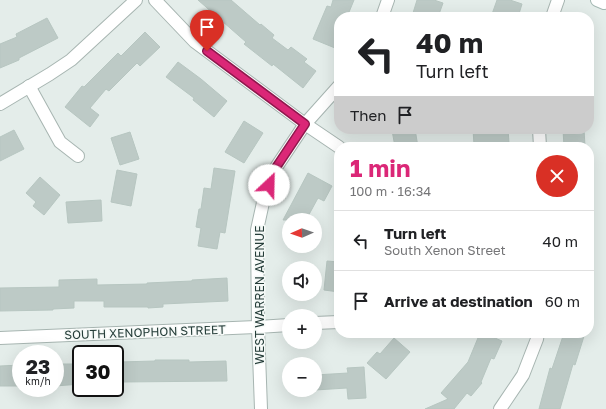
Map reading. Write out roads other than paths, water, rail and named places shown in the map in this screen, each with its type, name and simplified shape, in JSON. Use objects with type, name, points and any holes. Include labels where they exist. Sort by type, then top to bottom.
[{"type":"street","points":[[0,104],[71,60],[136,0]]},
{"type":"street","points":[[155,0],[195,42],[305,124],[334,144]]},
{"type":"street","points":[[384,12],[388,0]]},
{"type":"street","points":[[554,12],[558,0]]},
{"type":"street","points":[[29,86],[60,142],[78,156]]},
{"type":"street","name":"WEST WARREN AVENUE","points":[[261,409],[257,230],[264,198],[273,172],[305,124],[334,92]]},
{"type":"street","points":[[322,323],[334,322]]},
{"type":"street","name":"SOUTH XENOPHON STREET","points":[[0,338],[282,325]]},
{"type":"street","points":[[500,409],[523,376],[537,338]]}]
